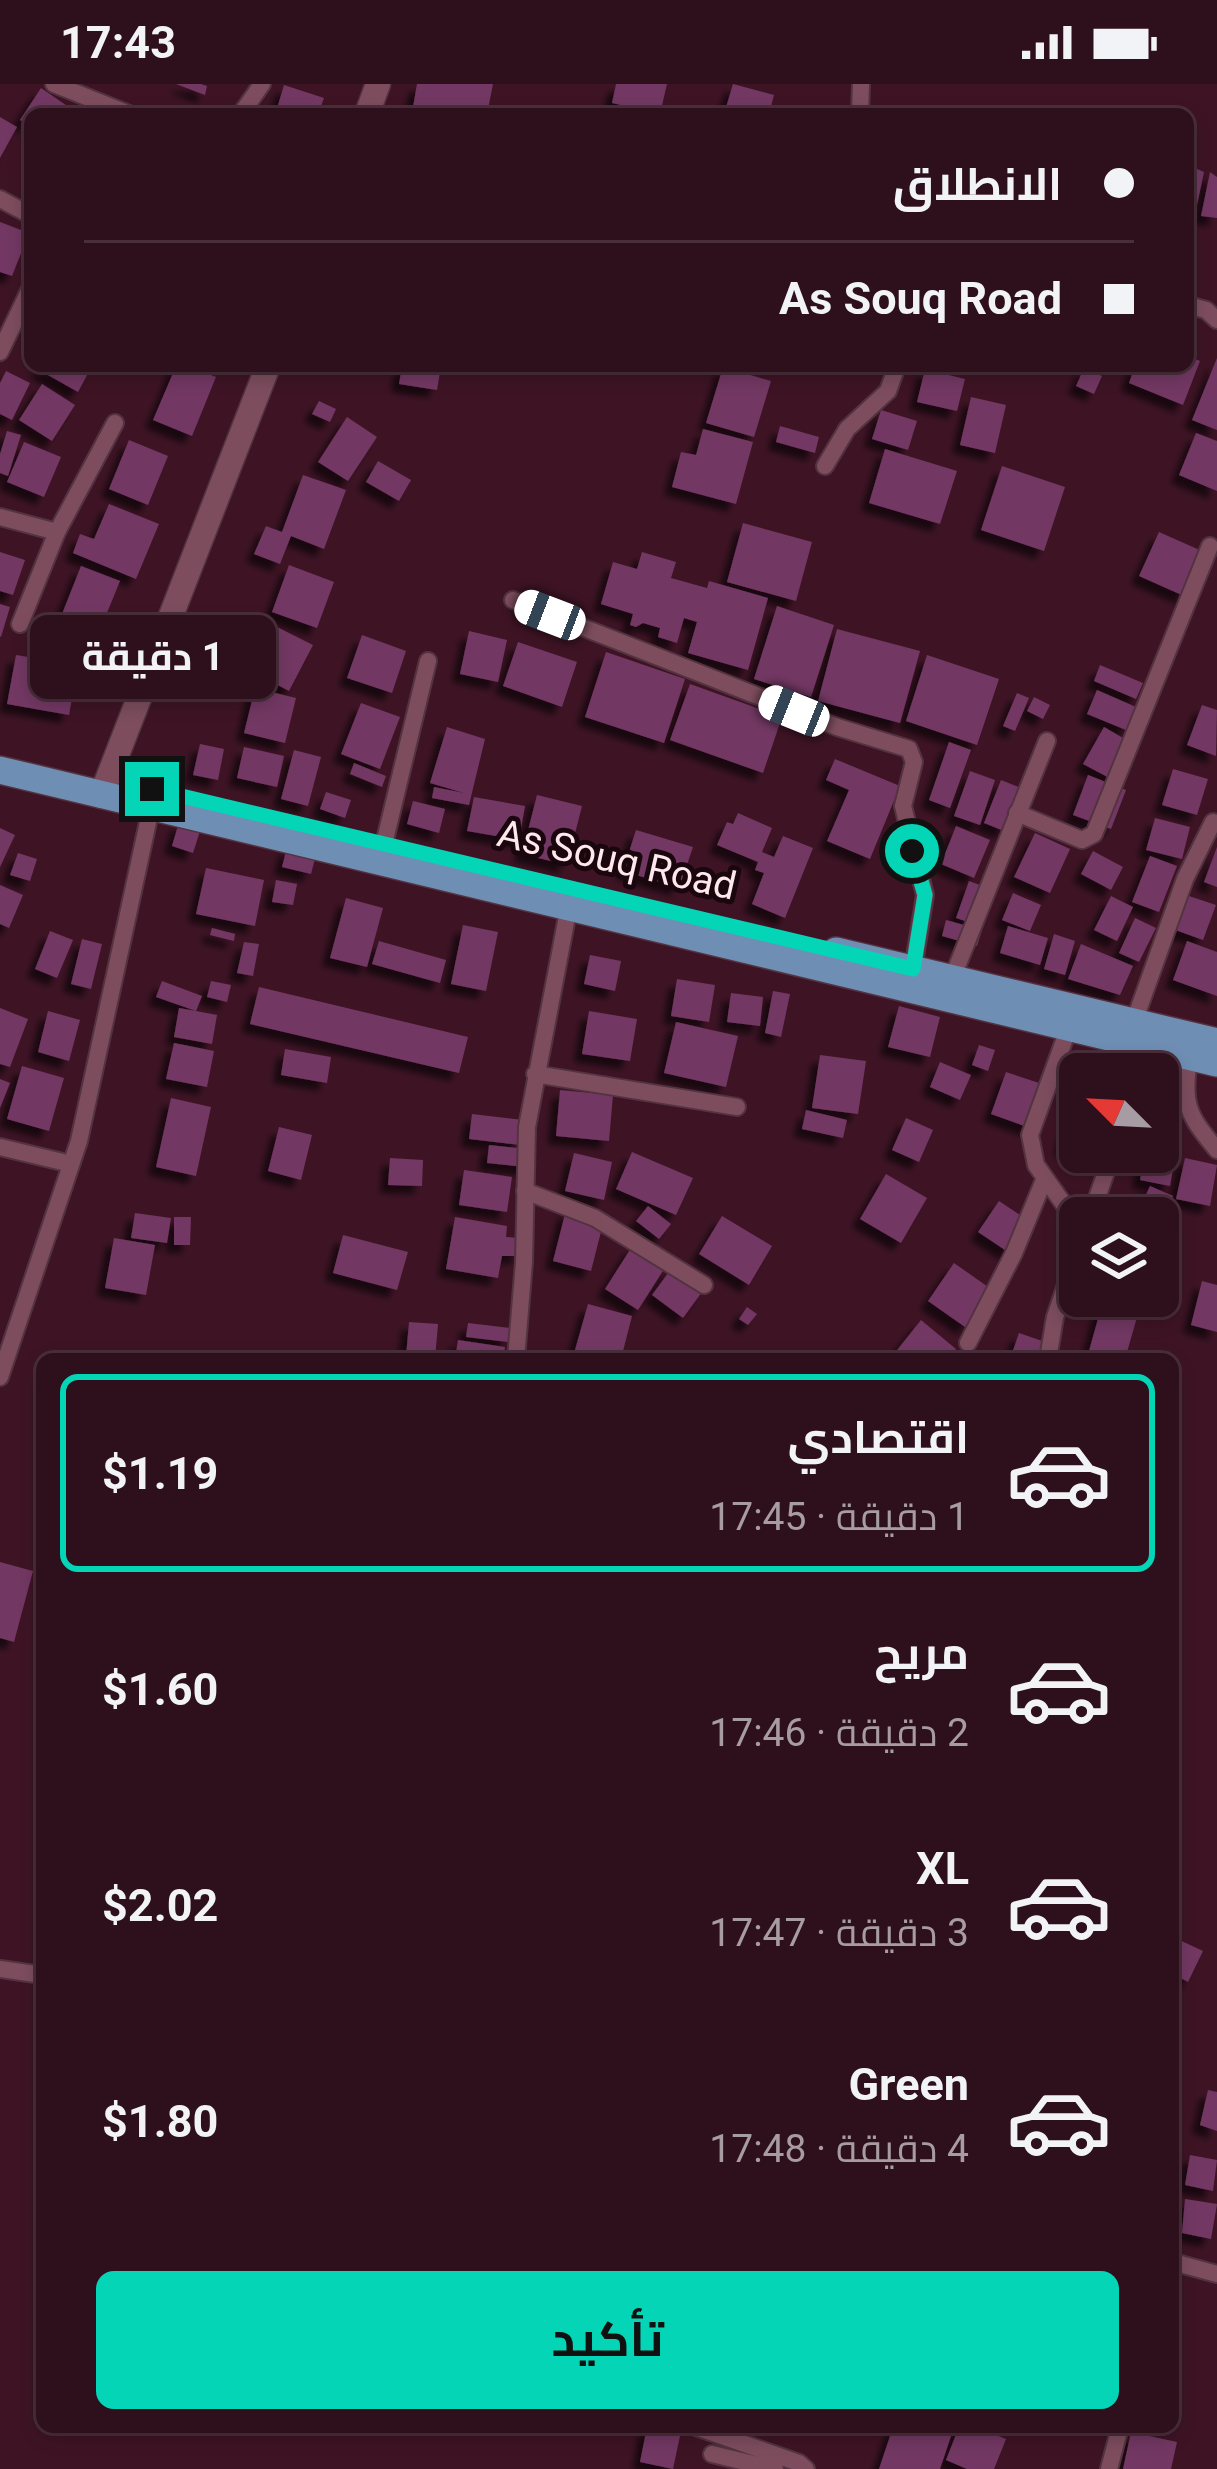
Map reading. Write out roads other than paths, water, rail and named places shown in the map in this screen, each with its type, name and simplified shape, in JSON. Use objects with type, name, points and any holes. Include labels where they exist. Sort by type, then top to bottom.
[{"type":"main road","name":"As Souq Road","points":[[0,752],[151,808],[1069,1027],[1210,1044]]},
{"type":"main road","name":"As Souq Road","points":[[0,770],[384,844],[913,969],[1142,1034]]},
{"type":"street","points":[[54,84],[114,108]]},
{"type":"street","points":[[0,352],[24,302]]},
{"type":"street","points":[[103,787],[266,372]]},
{"type":"street","points":[[825,466],[847,429],[888,391],[895,372]]},
{"type":"street","points":[[20,624],[57,532],[115,422]]},
{"type":"street","points":[[0,517],[57,532]]},
{"type":"street","points":[[1017,813],[1082,840],[1094,834],[1210,546]]},
{"type":"street","points":[[513,600],[837,728],[909,749],[914,762],[903,806],[925,895],[913,969]]},
{"type":"street","points":[[384,844],[428,661]]},
{"type":"street","points":[[952,979],[1046,741]]},
{"type":"street","points":[[0,1377],[71,1164],[151,808]]},
{"type":"street","points":[[1141,1053],[1178,896],[1213,822]]},
{"type":"street","points":[[516,1353],[527,1127],[569,906]]},
{"type":"street","points":[[1059,1200],[1044,1180],[1030,1135],[1069,1027]]},
{"type":"street","points":[[1210,1044],[1184,1097],[1198,1127],[1217,1150]]},
{"type":"street","points":[[535,1074],[737,1107]]},
{"type":"street","points":[[0,1147],[71,1164]]},
{"type":"street","points":[[968,1343],[1014,1253],[1044,1180]]},
{"type":"street","points":[[525,1191],[595,1218],[704,1285]]},
{"type":"street","points":[[1049,1353],[1059,1306]]},
{"type":"street","points":[[0,1969],[36,1974]]},
{"type":"street","points":[[1179,2264],[1217,2274]]},
{"type":"street","points":[[713,2433],[806,2469]]},
{"type":"street","points":[[1109,2469],[1118,2433]]},
{"type":"street","points":[[712,2454],[775,2469]]}]
